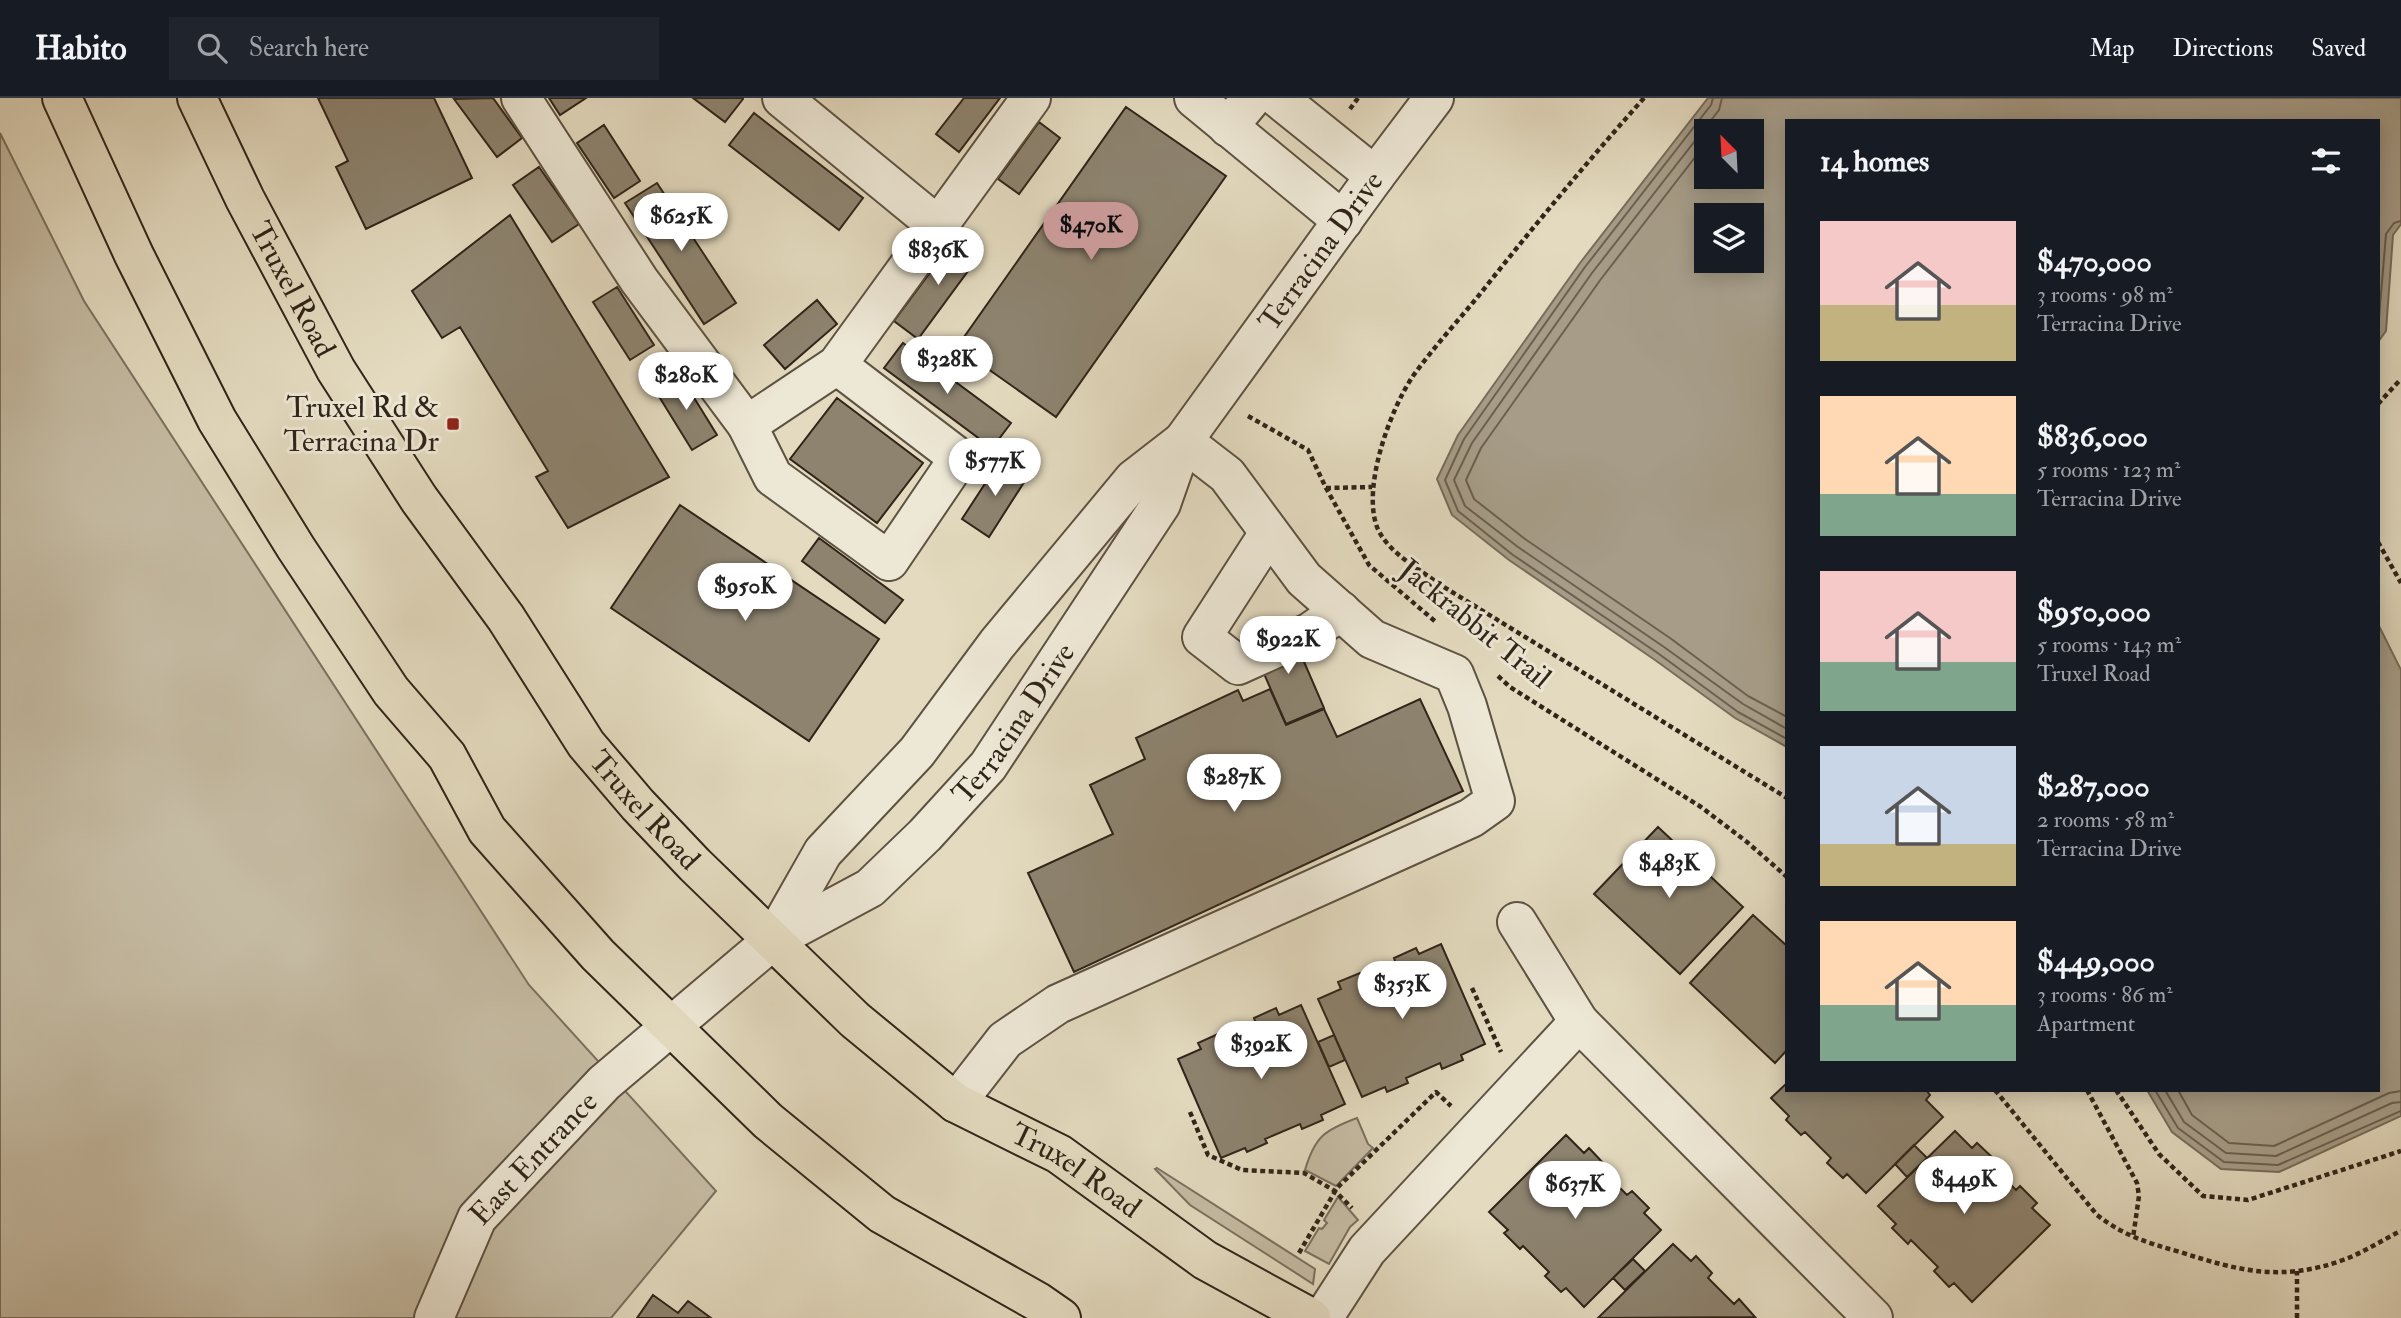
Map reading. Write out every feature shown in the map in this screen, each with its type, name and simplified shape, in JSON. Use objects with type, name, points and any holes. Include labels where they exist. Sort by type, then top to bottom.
[{"type":"main road","points":[[62,98],[134,255],[217,421],[303,559],[391,691],[447,756],[486,830],[598,955],[768,1121],[882,1214],[1062,1318]]},
{"type":"main road","name":"Truxel Road","points":[[197,98],[245,199],[336,370],[419,499],[506,618],[586,744],[657,825],[855,1020],[956,1103],[1059,1154],[1205,1260],[1311,1318]]},
{"type":"street","points":[[521,98],[639,280],[747,425],[773,477],[889,562],[959,458],[837,365]]},
{"type":"street","points":[[782,98],[938,226]]},
{"type":"street","points":[[747,425],[837,365],[1031,98]]},
{"type":"street","points":[[1194,98],[1343,221]]},
{"type":"street","points":[[1228,127],[1252,98]]},
{"type":"street","points":[[1278,98],[1375,176]]},
{"type":"street","name":"Terracina Drive","points":[[773,940],[823,852],[917,752],[998,644],[1134,479],[1183,441],[1434,98]]},
{"type":"street","name":"Terracina Drive","points":[[671,1026],[773,940],[870,888],[925,835],[988,766],[1161,504],[1183,441]]},
{"type":"street","points":[[956,1103],[1005,1040],[1058,1004],[1471,818],[1495,801],[1467,706],[1454,674],[1372,639],[1304,579],[1227,475],[1183,441]]},
{"type":"street","points":[[1269,533],[1202,637],[1238,665],[1309,633],[1341,611]]},
{"type":"street","points":[[1517,922],[1579,1022],[1873,1318]]},
{"type":"street","points":[[1323,1318],[1367,1250],[1579,1022]]},
{"type":"street","name":"East Entrance","points":[[434,1318],[477,1219],[604,1083],[671,1026]]},
{"type":"path","points":[[1644,98],[1570,181],[1412,378],[1388,424],[1372,487],[1372,507],[1378,529],[1391,548],[1439,584],[1785,797]]},
{"type":"path","points":[[2380,402],[2401,379]]},
{"type":"path","name":"Jackrabbit Trail","points":[[1248,416],[1308,450],[1369,565],[1440,626]]},
{"type":"path","points":[[1326,488],[1372,487]]},
{"type":"path","points":[[2380,546],[2401,583]]},
{"type":"path","name":"Jackrabbit Trail","points":[[1490,669],[1510,687],[1701,807],[1785,875]]},
{"type":"path","points":[[1472,988],[1502,1055]]},
{"type":"path","points":[[1299,1253],[1335,1191],[1436,1092],[1456,1111]]},
{"type":"path","points":[[1998,1092],[2097,1215],[2115,1229],[2133,1238],[2234,1268],[2258,1272],[2297,1271],[2345,1259],[2401,1231]]},
{"type":"path","points":[[2088,1092],[2137,1183],[2139,1196],[2133,1238]]},
{"type":"path","points":[[2117,1092],[2159,1154],[2203,1196],[2248,1200],[2401,1151]]},
{"type":"path","points":[[1190,1112],[1208,1155],[1242,1170],[1304,1174],[1335,1191],[1358,1214]]},
{"type":"path","points":[[2297,1271],[2297,1318]]},
{"type":"shaded area","points":[[0,133],[84,301],[529,985],[716,1191],[611,1318],[0,1318]]},
{"type":"shaded area","points":[[1357,1118],[1368,1144],[1373,1148],[1336,1186],[1305,1170],[1313,1149],[1323,1136],[1337,1126]]},
{"type":"shaded area","points":[[1155,1169],[1315,1269],[1313,1284],[1190,1205]]},
{"type":"shaded area","points":[[1338,1197],[1358,1220],[1350,1227],[1329,1264],[1305,1251],[1319,1228],[1322,1229],[1327,1223],[1324,1220]]},
{"type":"water","points":[[1708,98],[2401,98],[2401,224],[2393,235],[2386,331],[2380,339],[2380,119],[1785,119],[1785,746],[1735,718],[1509,560],[1452,515],[1437,479],[1458,435],[1580,263]]},
{"type":"water","points":[[2380,628],[2401,670],[2401,1116],[2279,1172],[2221,1169],[2172,1132],[2148,1092],[2380,1092]]},
{"type":"building","points":[[318,98],[434,98],[472,178],[366,229],[336,167],[348,161]]},
{"type":"building","points":[[493,98],[522,138],[497,157],[454,99]]},
{"type":"building","points":[[549,98],[586,98],[560,115]]},
{"type":"building","points":[[693,98],[743,98],[743,99],[725,122]]},
{"type":"building","points":[[964,98],[1000,98],[959,152],[936,134]]},
{"type":"building","points":[[1126,107],[1226,176],[1056,417],[957,347]]},
{"type":"building","points":[[754,113],[863,198],[839,230],[729,145]]},
{"type":"building","points":[[1039,122],[1060,138],[1019,194],[998,179]]},
{"type":"building","points":[[604,125],[640,181],[614,198],[577,143]]},
{"type":"building","points":[[539,167],[579,224],[552,242],[513,185]]},
{"type":"building","points":[[657,183],[736,303],[704,324],[625,203]]},
{"type":"building","points":[[510,215],[669,477],[568,528],[536,477],[548,471],[460,327],[442,338],[412,291]]},
{"type":"building","points":[[958,235],[982,252],[918,339],[894,321]]},
{"type":"building","points":[[617,287],[654,345],[630,360],[593,302]]},
{"type":"building","points":[[817,300],[837,324],[785,369],[764,345]]},
{"type":"building","points":[[903,343],[1011,423],[992,448],[884,368]]},
{"type":"building","points":[[680,375],[717,435],[692,450],[655,390]]},
{"type":"building","points":[[837,398],[923,463],[877,523],[790,459]]},
{"type":"building","points":[[1001,459],[1028,476],[989,537],[962,519]]},
{"type":"building","points":[[680,505],[879,639],[809,741],[611,608]]},
{"type":"building","points":[[819,538],[903,600],[885,623],[802,561]]},
{"type":"building","points":[[1289,627],[1324,708],[1286,724],[1251,644]]},
{"type":"building","points":[[1270,689],[1286,725],[1324,709],[1337,737],[1420,699],[1463,791],[1074,972],[1028,873],[1113,834],[1090,785],[1145,759],[1136,738],[1238,690],[1243,701]]},
{"type":"building","points":[[1658,827],[1743,907],[1680,974],[1594,894]]},
{"type":"building","points":[[1753,915],[1785,944],[1785,1052],[1775,1063],[1690,983]]},
{"type":"building","points":[[1441,944],[1485,1044],[1461,1055],[1463,1060],[1442,1069],[1440,1063],[1406,1078],[1408,1083],[1387,1092],[1385,1087],[1362,1097],[1318,999],[1341,989],[1338,982],[1360,973],[1363,979],[1396,964],[1394,958],[1416,948],[1419,954]]},
{"type":"building","points":[[1301,1005],[1345,1104],[1321,1115],[1323,1120],[1302,1129],[1300,1124],[1265,1139],[1267,1143],[1247,1152],[1245,1148],[1221,1158],[1178,1059],[1201,1049],[1198,1043],[1220,1033],[1222,1039],[1256,1024],[1254,1018],[1276,1008],[1279,1015]]},
{"type":"building","points":[[1334,1035],[1345,1060],[1329,1067],[1318,1042]]},
{"type":"building","points":[[1785,1085],[1785,1092],[1928,1092],[1930,1095],[1926,1100],[1943,1117],[1866,1193],[1847,1174],[1843,1178],[1827,1163],[1831,1158],[1805,1132],[1801,1135],[1786,1120],[1789,1116],[1771,1098]]},
{"type":"building","points":[[1955,1131],[1972,1148],[1977,1143],[1994,1159],[1990,1164],[2016,1190],[2020,1186],[2037,1203],[2032,1208],[2050,1225],[1972,1302],[1954,1283],[1949,1287],[1934,1271],[1938,1267],[1911,1240],[1908,1244],[1892,1228],[1896,1224],[1878,1206]]},
{"type":"building","points":[[1566,1135],[1584,1153],[1589,1148],[1605,1165],[1601,1169],[1627,1195],[1632,1191],[1649,1208],[1644,1213],[1661,1230],[1584,1307],[1566,1288],[1561,1292],[1545,1276],[1549,1272],[1523,1246],[1520,1249],[1504,1233],[1508,1230],[1489,1212]]},
{"type":"building","points":[[1914,1145],[1927,1158],[1907,1177],[1895,1164]]},
{"type":"building","points":[[1673,1244],[1691,1261],[1696,1256],[1712,1273],[1708,1278],[1734,1304],[1739,1299],[1755,1317],[1598,1318]]},
{"type":"building","points":[[1633,1259],[1645,1271],[1625,1290],[1613,1278]]},
{"type":"building","points":[[653,1295],[678,1313],[688,1301],[711,1318],[637,1318]]},
{"type":"place","name":"Truxel Rd & Terracina Dr","points":[[453,424]]}]
